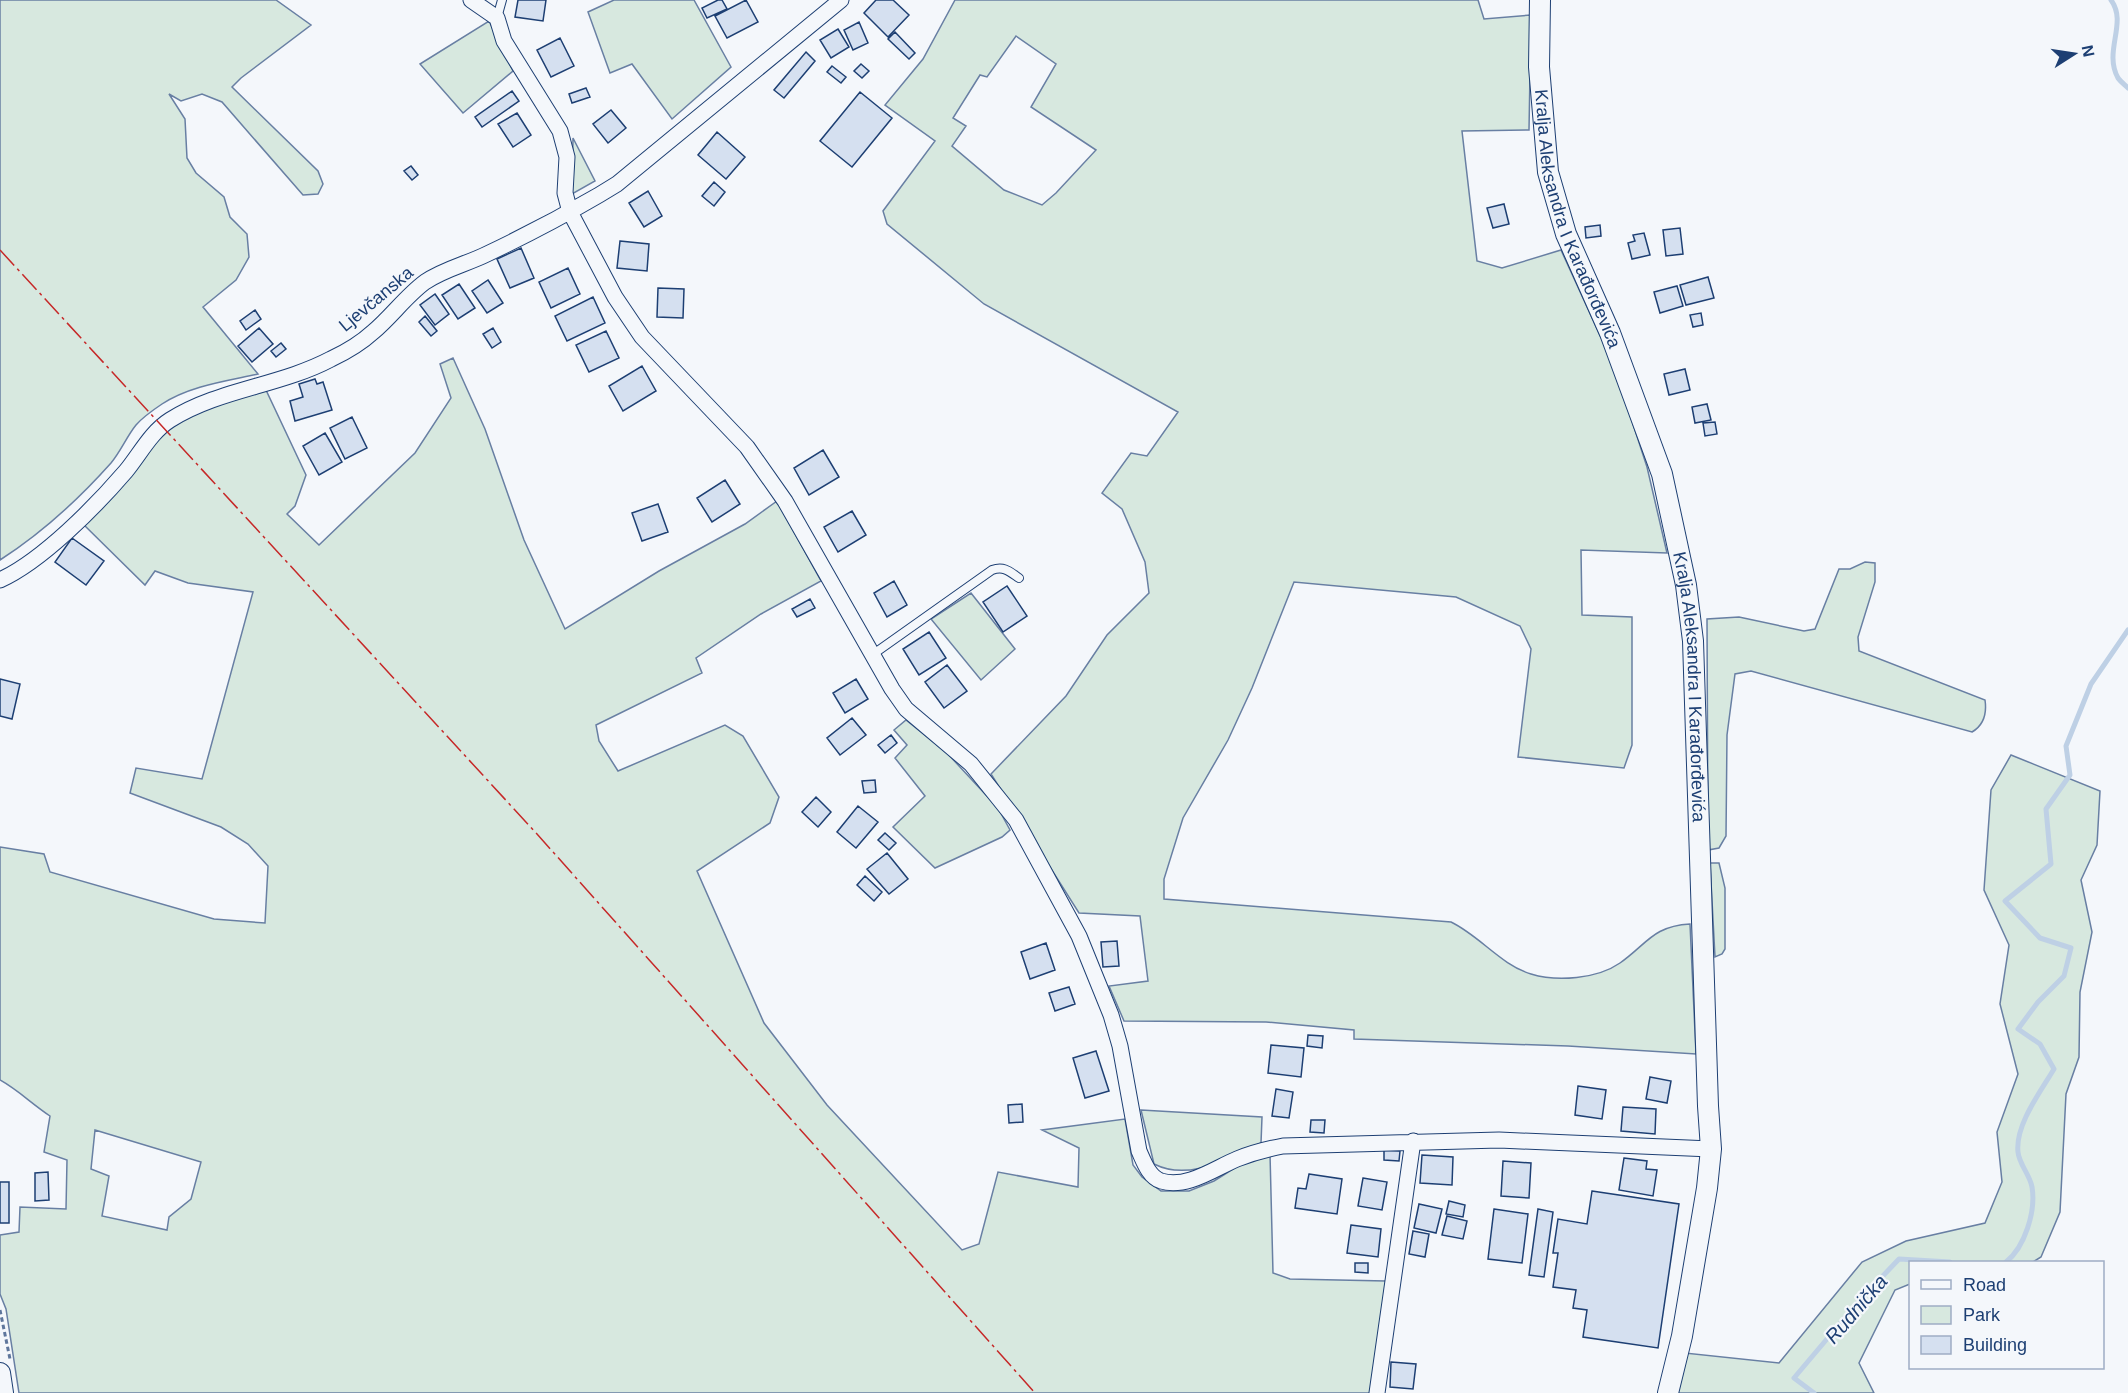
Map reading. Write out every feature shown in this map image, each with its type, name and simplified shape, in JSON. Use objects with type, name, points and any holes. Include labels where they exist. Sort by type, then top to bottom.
[{"type":"street","points":[[471,0],[497,18],[504,41],[550,112],[562,137],[567,157],[565,193],[570,212],[615,297],[642,337],[747,447],[785,501],[872,655],[906,709],[971,764],[1016,820],[1079,936],[1111,1015],[1139,1151],[1146,1167],[1156,1178],[1163,1181],[1187,1181],[1263,1149],[1283,1146],[1499,1140],[1711,1149]]},
{"type":"street","name":"Ljevčanska","points":[[0,580],[23,568],[97,504],[148,441],[167,422],[186,410],[211,400],[330,360],[362,341],[425,282],[454,267],[486,255],[570,212],[617,184],[841,0]]},
{"type":"street","name":"Kralja Aleksandra I Karađorđevića","points":[[1540,0],[1539,67],[1544,146],[1552,188],[1566,234],[1610,333],[1662,474],[1686,585],[1693,641],[1711,1149],[1707,1188],[1682,1336],[1668,1393]]},
{"type":"street","points":[[1377,1393],[1413,1141]]},
{"type":"street","points":[[3,1393],[5,1366]]},
{"type":"lane","points":[[497,18],[502,0]]},
{"type":"lane","points":[[872,655],[992,570],[999,567],[1007,569],[1019,578]]},
{"type":"path","points":[[0,1310],[5,1366]]},
{"type":"green space","points":[[0,0],[276,0],[311,25],[232,87],[318,171],[323,184],[318,194],[303,195],[222,102],[202,94],[181,101],[169,94],[185,119],[187,158],[196,173],[224,197],[230,217],[247,234],[249,257],[236,280],[203,307],[258,374],[196,388],[152,411],[136,425],[118,454],[86,490],[45,527],[0,560]]},
{"type":"green space","points":[[614,0],[694,0],[731,67],[672,119],[632,64],[610,73],[588,12]]},
{"type":"green space","points":[[955,0],[1478,0],[1484,19],[1531,15],[1529,130],[1462,131],[1477,261],[1502,268],[1561,250],[1614,366],[1647,467],[1667,553],[1581,550],[1582,615],[1632,617],[1632,745],[1624,768],[1518,757],[1531,649],[1520,626],[1456,597],[1294,582],[1252,688],[1228,740],[1183,818],[1164,879],[1164,899],[1451,922],[1520,970],[1553,978],[1577,978],[1600,973],[1620,963],[1659,932],[1677,925],[1690,924],[1696,1054],[1568,1046],[1354,1039],[1354,1030],[1266,1022],[1124,1021],[1109,986],[1148,981],[1140,916],[1079,913],[991,774],[1066,696],[1107,635],[1149,593],[1145,562],[1122,509],[1102,493],[1131,453],[1147,456],[1178,412],[984,304],[887,224],[883,211],[935,141],[885,105],[923,59]],"holes":[[[1016,36],[1056,64],[1031,107],[1096,150],[1042,205],[1004,190],[952,146],[966,126],[953,118],[980,75],[987,77]]]},
{"type":"green space","points":[[489,21],[513,71],[463,113],[420,64]]},
{"type":"green space","points":[[573,138],[595,181],[572,194]]},
{"type":"green space","points":[[453,358],[485,429],[524,540],[565,629],[659,571],[745,524],[777,501],[821,581],[761,614],[696,658],[702,673],[596,725],[599,741],[618,771],[725,725],[743,736],[779,797],[770,823],[697,871],[764,1023],[827,1105],[962,1250],[979,1244],[998,1172],[1078,1187],[1079,1148],[1042,1130],[1125,1119],[1133,1165],[1142,1177],[1161,1191],[1189,1191],[1214,1181],[1241,1164],[1270,1154],[1273,1273],[1290,1279],[1386,1281],[1372,1393],[19,1393],[6,1309],[0,1294],[0,1235],[19,1232],[20,1207],[66,1209],[67,1160],[44,1152],[50,1116],[0,1080],[0,847],[44,854],[50,872],[214,919],[265,923],[268,866],[248,844],[221,827],[130,793],[136,768],[202,779],[253,592],[188,583],[155,571],[145,585],[83,524],[158,438],[174,425],[190,415],[265,388],[306,475],[295,506],[287,514],[319,545],[415,453],[451,398],[440,364]],"holes":[[[95,1130],[201,1162],[191,1199],[169,1217],[167,1230],[102,1216],[109,1176],[91,1169]]]},
{"type":"green space","points":[[1865,562],[1875,563],[1875,582],[1858,637],[1859,651],[1985,700],[1986,710],[1982,722],[1972,732],[1751,671],[1735,674],[1727,735],[1726,836],[1719,848],[1708,850],[1707,619],[1739,617],[1804,631],[1815,629],[1839,569],[1850,569]]},
{"type":"green space","points":[[971,593],[1015,649],[981,680],[931,619]]},
{"type":"green space","points":[[906,720],[947,753],[998,808],[1010,830],[1002,837],[935,868],[893,827],[925,796],[895,758],[907,745],[894,730]]},
{"type":"green space","points":[[2011,755],[2100,791],[2097,845],[2081,880],[2092,932],[2080,992],[2079,1057],[2066,1094],[2060,1212],[2041,1257],[2035,1261],[1909,1261],[1909,1284],[1895,1290],[1859,1363],[1874,1393],[1676,1393],[1685,1353],[1779,1363],[1862,1262],[1906,1241],[1985,1223],[2002,1182],[1997,1132],[2018,1074],[2000,1004],[2009,945],[1984,890],[1991,790]]},
{"type":"green space","points":[[1710,863],[1719,863],[1725,888],[1725,949],[1722,954],[1715,957]]},
{"type":"green space","points":[[1141,1110],[1262,1117],[1261,1143],[1208,1166],[1195,1169],[1168,1169],[1154,1164]]},
{"type":"building","points":[[518,0],[546,0],[543,21],[515,17]]},
{"type":"building","points":[[722,0],[727,9],[707,18],[702,8]]},
{"type":"building","points":[[746,0],[758,22],[727,38],[715,16]]},
{"type":"building","points":[[876,0],[893,0],[909,15],[888,37],[864,13]]},
{"type":"building","points":[[859,22],[868,43],[853,50],[844,30]]},
{"type":"building","points":[[838,29],[849,47],[831,58],[820,40]]},
{"type":"building","points":[[895,32],[915,53],[909,59],[888,39]]},
{"type":"building","points":[[560,38],[574,66],[551,77],[537,50]]},
{"type":"building","points":[[806,52],[815,61],[784,98],[774,90]]},
{"type":"building","points":[[861,64],[869,71],[862,78],[854,71]]},
{"type":"building","points":[[832,66],[846,77],[841,83],[827,72]]},
{"type":"building","points":[[586,88],[590,97],[572,103],[569,94]]},
{"type":"building","points":[[512,91],[519,101],[482,127],[475,117]]},
{"type":"building","points":[[860,92],[892,118],[852,167],[820,141]]},
{"type":"building","points":[[611,110],[626,128],[608,143],[593,124]]},
{"type":"building","points":[[517,113],[531,135],[513,147],[498,124]]},
{"type":"building","points":[[717,132],[745,157],[726,179],[698,155]]},
{"type":"building","points":[[411,166],[418,175],[412,180],[404,171]]},
{"type":"building","points":[[714,182],[725,192],[714,206],[702,196]]},
{"type":"building","points":[[648,191],[662,216],[644,227],[629,203]]},
{"type":"building","points":[[1504,204],[1509,224],[1493,228],[1487,208]]},
{"type":"building","points":[[1600,225],[1601,236],[1586,238],[1585,227]]},
{"type":"building","points":[[1680,228],[1683,254],[1666,256],[1663,230]]},
{"type":"building","points":[[1644,233],[1650,255],[1632,259],[1628,243],[1635,241],[1633,235]]},
{"type":"building","points":[[620,241],[649,244],[647,271],[617,268]]},
{"type":"building","points":[[521,248],[534,278],[510,288],[497,259]]},
{"type":"building","points":[[568,268],[580,294],[551,308],[539,282]]},
{"type":"building","points":[[1708,277],[1714,298],[1686,305],[1680,285]]},
{"type":"building","points":[[488,280],[503,303],[487,313],[472,291]]},
{"type":"building","points":[[459,284],[475,308],[458,319],[442,295]]},
{"type":"building","points":[[1677,286],[1683,306],[1660,313],[1654,292]]},
{"type":"building","points":[[658,288],[684,289],[683,318],[657,317]]},
{"type":"building","points":[[435,294],[449,314],[435,325],[420,305]]},
{"type":"building","points":[[593,297],[605,323],[567,341],[555,316]]},
{"type":"building","points":[[255,310],[261,319],[246,330],[240,321]]},
{"type":"building","points":[[1701,313],[1703,325],[1693,327],[1690,315]]},
{"type":"building","points":[[425,316],[437,331],[431,336],[419,322]]},
{"type":"building","points":[[259,328],[273,344],[252,362],[238,346]]},
{"type":"building","points":[[493,328],[501,342],[492,348],[483,334]]},
{"type":"building","points":[[606,331],[619,358],[589,372],[576,345]]},
{"type":"building","points":[[281,343],[286,349],[276,357],[271,351]]},
{"type":"building","points":[[642,366],[656,391],[623,411],[609,386]]},
{"type":"building","points":[[1685,369],[1690,390],[1669,395],[1664,374]]},
{"type":"building","points":[[315,379],[317,384],[323,382],[332,410],[295,421],[290,401],[303,397],[299,384]]},
{"type":"building","points":[[1707,404],[1711,420],[1695,423],[1692,407]]},
{"type":"building","points":[[352,417],[367,448],[345,459],[330,428]]},
{"type":"building","points":[[1715,422],[1717,434],[1705,436],[1703,423]]},
{"type":"building","points":[[325,433],[342,462],[319,475],[303,446]]},
{"type":"building","points":[[823,450],[839,477],[809,495],[794,468]]},
{"type":"building","points":[[725,480],[740,504],[712,522],[697,498]]},
{"type":"building","points":[[658,504],[668,532],[642,541],[632,513]]},
{"type":"building","points":[[852,511],[866,535],[838,552],[824,527]]},
{"type":"building","points":[[72,538],[104,561],[86,585],[55,562]]},
{"type":"building","points":[[894,581],[907,605],[887,617],[874,593]]},
{"type":"building","points":[[1007,586],[1027,616],[1003,632],[983,602]]},
{"type":"building","points":[[810,599],[815,608],[797,617],[792,609]]},
{"type":"building","points":[[929,632],[946,658],[919,675],[903,649]]},
{"type":"building","points":[[947,665],[967,691],[944,708],[925,682]]},
{"type":"building","points":[[0,679],[20,684],[12,719],[0,716]]},
{"type":"building","points":[[856,679],[868,699],[845,713],[833,693]]},
{"type":"building","points":[[852,718],[866,735],[840,755],[827,738]]},
{"type":"building","points":[[891,735],[897,743],[885,753],[878,745]]},
{"type":"building","points":[[875,780],[876,792],[864,793],[862,781]]},
{"type":"building","points":[[816,797],[831,812],[818,827],[802,812]]},
{"type":"building","points":[[858,806],[878,822],[856,848],[837,832]]},
{"type":"building","points":[[885,833],[896,843],[889,850],[878,840]]},
{"type":"building","points":[[887,853],[908,879],[889,894],[867,869]]},
{"type":"building","points":[[865,876],[882,892],[874,901],[857,885]]},
{"type":"building","points":[[1117,941],[1119,966],[1103,967],[1101,942]]},
{"type":"building","points":[[1046,943],[1055,970],[1030,979],[1021,952]]},
{"type":"building","points":[[1069,987],[1075,1004],[1055,1011],[1049,993]]},
{"type":"building","points":[[1308,1035],[1323,1036],[1322,1048],[1307,1046]]},
{"type":"building","points":[[1271,1045],[1304,1048],[1301,1077],[1268,1073]]},
{"type":"building","points":[[1096,1051],[1109,1091],[1085,1098],[1073,1058]]},
{"type":"building","points":[[1650,1077],[1671,1081],[1667,1103],[1646,1099]]},
{"type":"building","points":[[1578,1086],[1606,1090],[1602,1119],[1575,1115]]},
{"type":"building","points":[[1276,1089],[1293,1092],[1289,1118],[1272,1116]]},
{"type":"building","points":[[1022,1104],[1023,1122],[1009,1123],[1008,1105]]},
{"type":"building","points":[[1623,1107],[1656,1109],[1655,1134],[1621,1131]]},
{"type":"building","points":[[1311,1120],[1325,1120],[1324,1133],[1310,1132]]},
{"type":"building","points":[[1384,1150],[1400,1151],[1399,1161],[1384,1160]]},
{"type":"building","points":[[1422,1155],[1453,1157],[1452,1185],[1420,1183]]},
{"type":"building","points":[[1624,1158],[1647,1161],[1646,1169],[1657,1170],[1653,1196],[1619,1190]]},
{"type":"building","points":[[1503,1161],[1531,1163],[1529,1198],[1501,1196]]},
{"type":"building","points":[[48,1172],[49,1200],[35,1201],[35,1173]]},
{"type":"building","points":[[1309,1174],[1342,1179],[1337,1214],[1295,1208],[1298,1188],[1306,1189]]},
{"type":"building","points":[[1363,1178],[1387,1182],[1382,1210],[1358,1206]]},
{"type":"building","points":[[0,1182],[9,1182],[9,1223],[0,1223]]},
{"type":"building","points":[[1592,1191],[1679,1204],[1658,1348],[1583,1337],[1587,1310],[1573,1308],[1576,1290],[1553,1287],[1558,1253],[1553,1253],[1558,1219],[1587,1224]]},
{"type":"building","points":[[1449,1201],[1465,1205],[1463,1217],[1446,1214]]},
{"type":"building","points":[[1419,1204],[1442,1209],[1436,1233],[1414,1228]]},
{"type":"building","points":[[1494,1209],[1528,1214],[1522,1263],[1488,1259]]},
{"type":"building","points":[[1538,1209],[1553,1212],[1544,1277],[1529,1275]]},
{"type":"building","points":[[1447,1216],[1467,1221],[1463,1239],[1442,1235]]},
{"type":"building","points":[[1351,1225],[1381,1229],[1378,1257],[1347,1253]]},
{"type":"building","points":[[1413,1231],[1429,1234],[1425,1257],[1409,1254]]},
{"type":"building","points":[[1355,1263],[1368,1263],[1368,1273],[1355,1272]]},
{"type":"building","points":[[1391,1362],[1416,1364],[1413,1389],[1390,1387]]},
{"type":"waterway","points":[[2111,0],[2116,9],[2117,18],[2114,68],[2118,78],[2128,88]]},
{"type":"waterway","name":"Rudnička","points":[[2007,1261],[2024,1238],[2032,1207],[2032,1187],[2020,1161],[2018,1142],[2030,1109],[2054,1069],[2040,1044],[2018,1029],[2038,1002],[2064,976],[2071,948],[2040,938],[2005,901],[2051,864],[2046,809],[2070,775],[2066,746],[2091,684],[2128,630]]},
{"type":"waterway","name":"Rudnička","points":[[1814,1393],[1794,1378],[1859,1301],[1899,1259],[1933,1261]]},
{"type":"power","points":[[0,250],[537,834],[1035,1393]]}]
